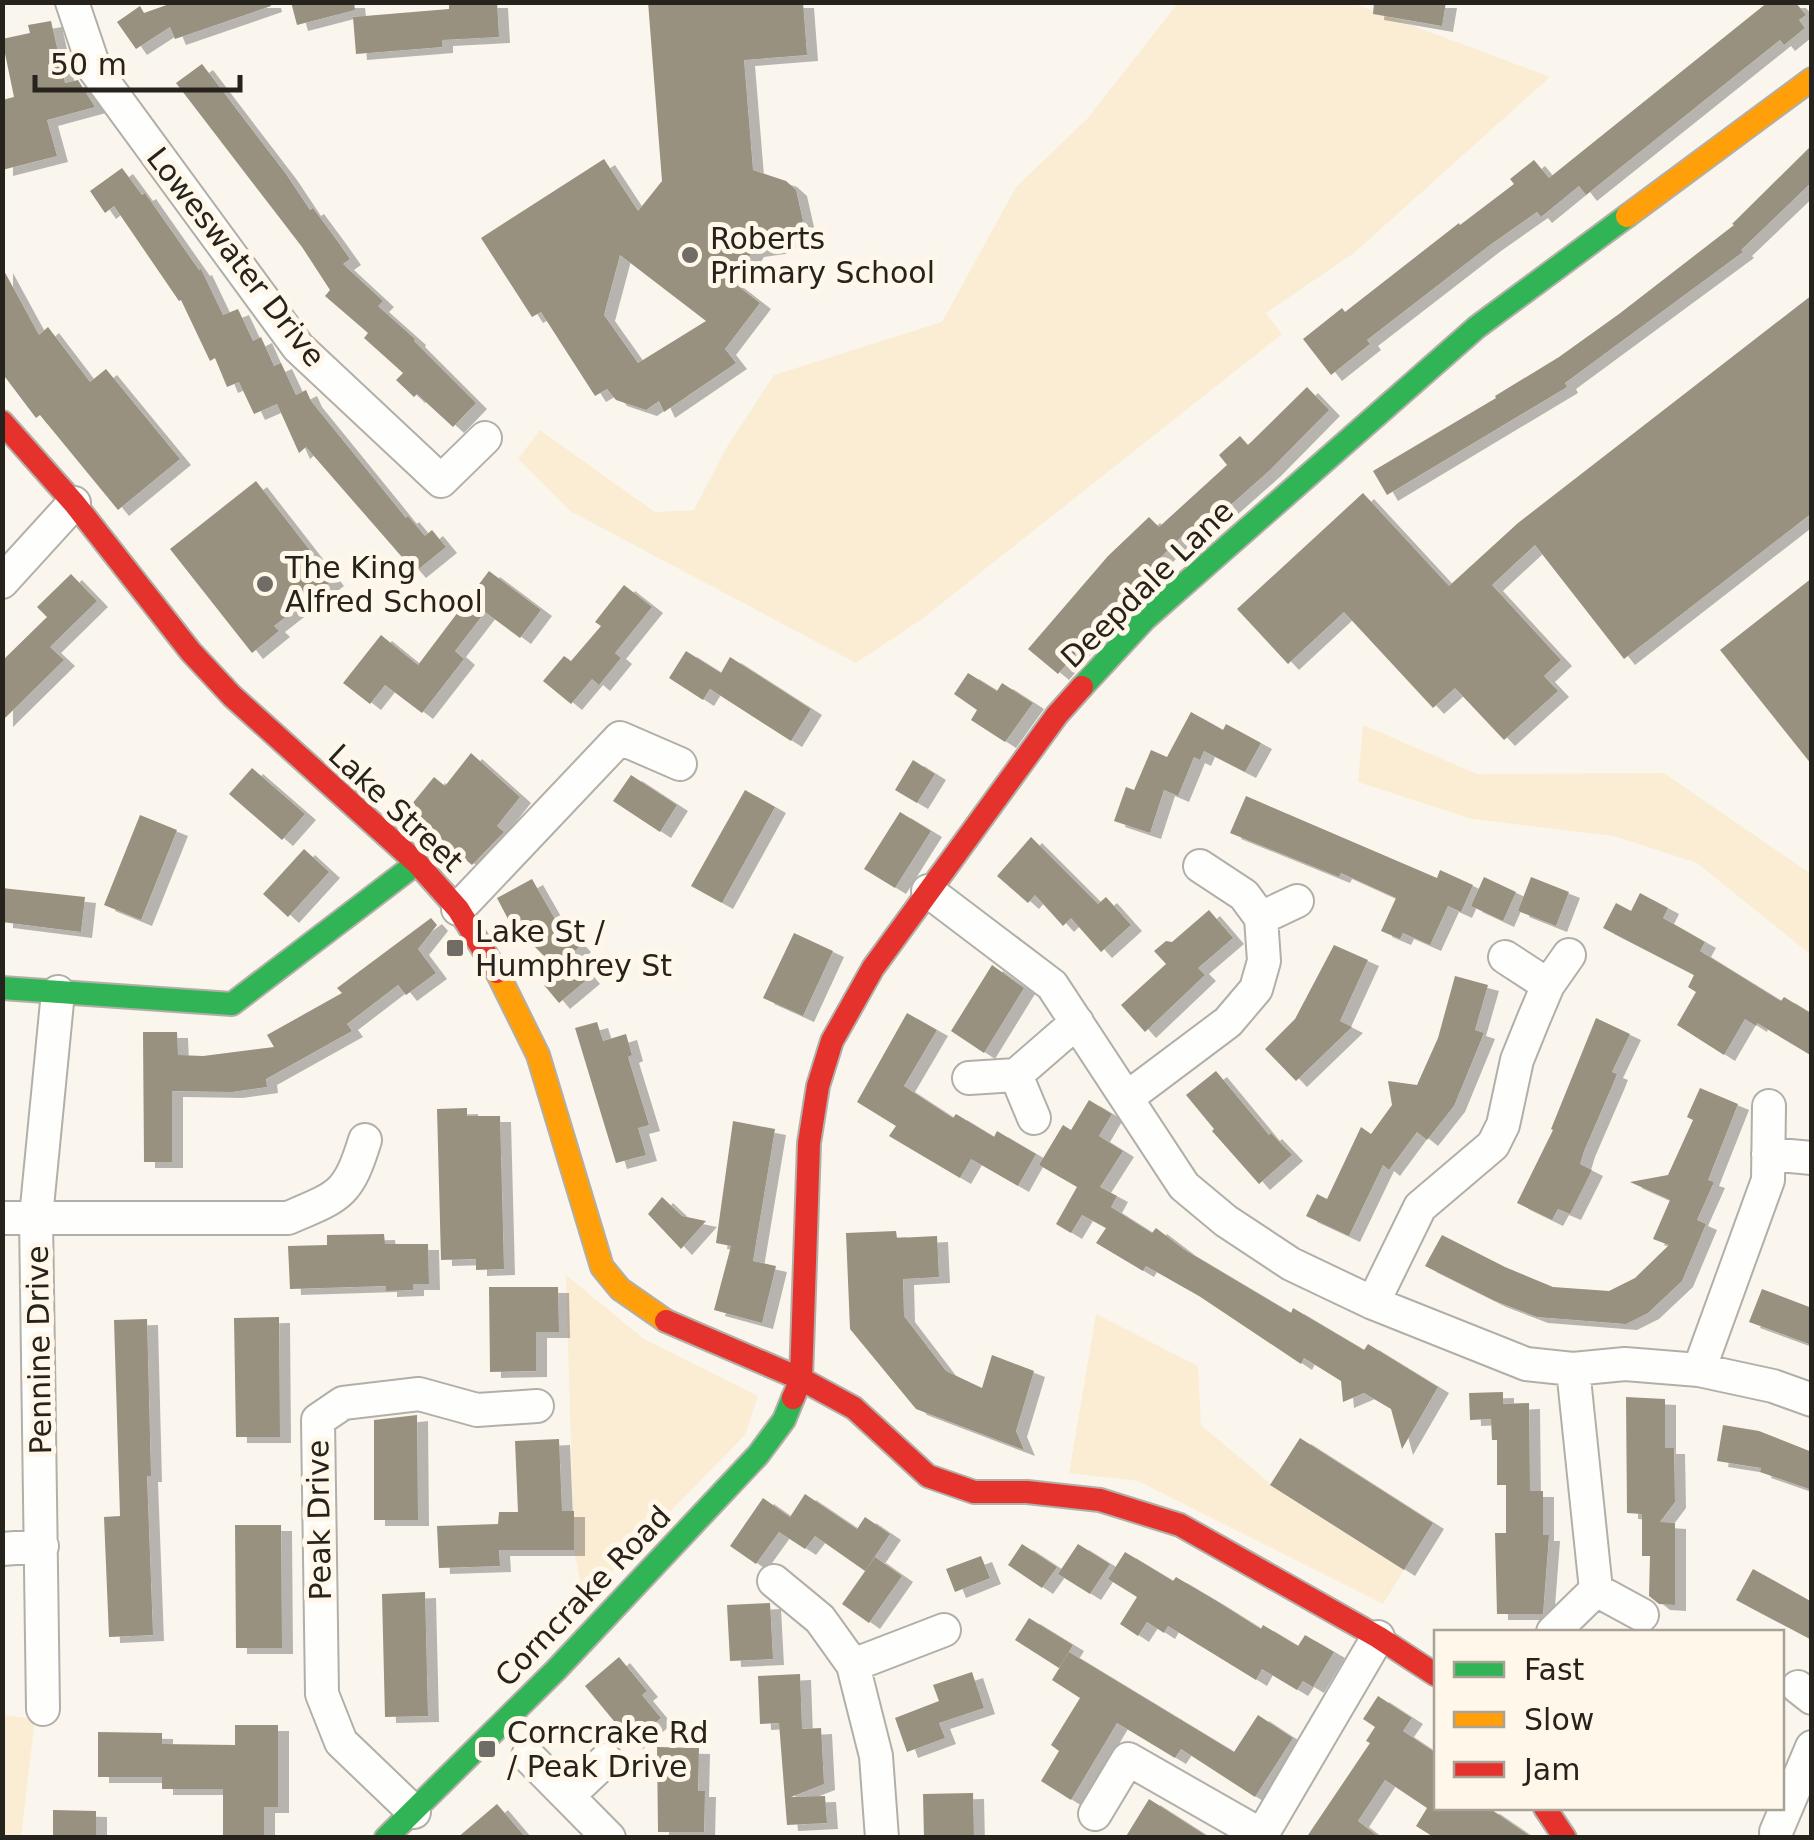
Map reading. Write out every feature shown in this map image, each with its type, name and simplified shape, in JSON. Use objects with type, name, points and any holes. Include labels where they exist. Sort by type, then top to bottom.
[{"type":"street","name":"Loweswater Drive","points":[[72,2],[95,70],[298,347],[441,480],[485,438]]},
{"type":"street","name":"Deepdale Lane","points":[[801,1379],[809,1143],[818,1086],[832,1042],[873,968],[1057,715],[1145,619],[1477,327],[1812,79]]},
{"type":"street","name":"Lake Street","points":[[2,422],[74,504],[190,652],[232,696],[417,863],[458,908],[509,992],[538,1055],[602,1267],[620,1289],[675,1327],[801,1379],[854,1408],[928,1476],[974,1492],[1027,1492],[1100,1500],[1180,1525],[1434,1674]]},
{"type":"street","points":[[2,582],[74,504]]},
{"type":"street","points":[[458,908],[620,738],[680,764]]},
{"type":"street","points":[[2,988],[232,1004],[417,863]]},
{"type":"street","points":[[1128,1097],[1228,1022],[1256,989],[1264,962],[1262,918],[1244,895],[1200,866]]},
{"type":"street","points":[[928,891],[1052,984],[1184,1186],[1226,1221],[1291,1264],[1374,1303],[1526,1364],[1573,1369],[1625,1364],[1698,1370],[1773,1386],[1812,1400]]},
{"type":"street","points":[[1262,918],[1296,900]]},
{"type":"street","points":[[1374,1303],[1420,1208],[1493,1145],[1504,1125],[1518,1060],[1548,984],[1570,955]]},
{"type":"street","points":[[1505,957],[1548,984]]},
{"type":"street","name":"Pennine Drive","points":[[43,1709],[36,1217],[58,992]]},
{"type":"street","points":[[970,1078],[1016,1075],[1077,1022]]},
{"type":"street","points":[[1016,1075],[1034,1118]]},
{"type":"street","points":[[1698,1370],[1768,1180],[1769,1106]]},
{"type":"street","points":[[2,1218],[288,1218],[328,1201],[353,1178],[365,1140]]},
{"type":"street","points":[[1768,1154],[1812,1158]]},
{"type":"street","points":[[1573,1369],[1596,1590]]},
{"type":"street","name":"Corncrake Road","points":[[386,1838],[556,1670],[758,1455],[784,1420],[801,1379]]},
{"type":"street","name":"Peak Drive","points":[[414,1812],[340,1742],[322,1694],[318,1420],[342,1403],[419,1394],[476,1410],[536,1406]]},
{"type":"street","points":[[2,1549],[42,1546]]},
{"type":"street","points":[[774,1581],[820,1619],[852,1666],[876,1756],[882,1838]]},
{"type":"street","points":[[1596,1590],[1642,1615]]},
{"type":"street","points":[[1555,1630],[1596,1590]]},
{"type":"street","points":[[852,1666],[944,1630]]},
{"type":"street","points":[[1095,1814],[1128,1760],[1261,1836],[1378,1638]]},
{"type":"street","points":[[1784,1807],[1812,1747]]},
{"type":"street","points":[[528,1756],[609,1838]]},
{"type":"street","points":[[568,1796],[606,1760]]},
{"type":"street","points":[[1546,1810],[1566,1838]]},
{"type":"shaded area","points":[[1178,3],[1352,3],[1550,77],[1354,253],[1266,313],[1282,334],[922,619],[856,663],[570,511],[518,459],[540,430],[655,512],[694,510],[725,450],[774,375],[942,322],[1016,187],[1087,119]]},
{"type":"shaded area","points":[[1363,725],[1477,774],[1664,773],[1811,874],[1811,955],[1697,863],[1614,836],[1472,819],[1358,782]]},
{"type":"shaded area","points":[[566,1275],[644,1339],[758,1396],[745,1435],[584,1600],[574,1550]]},
{"type":"shaded area","points":[[1096,1314],[1198,1366],[1201,1425],[1279,1491],[1404,1570],[1383,1604],[1138,1481],[1069,1473]]},
{"type":"shaded area","points":[[3,1715],[35,1719],[21,1837],[3,1838]]},
{"type":"building","points":[[175,2],[270,2],[271,6],[175,39],[170,27],[136,49],[117,22],[140,6],[144,13]]},
{"type":"building","points":[[291,2],[354,2],[355,10],[297,25]]},
{"type":"building","points":[[449,2],[497,2],[499,37],[442,40],[442,47],[356,54],[353,17],[449,9]]},
{"type":"building","points":[[648,2],[803,2],[807,55],[744,60],[753,170],[786,181],[796,190],[803,221],[781,247],[753,251],[733,282],[760,303],[725,349],[736,363],[664,412],[659,401],[646,410],[616,400],[607,389],[595,396],[541,312],[532,317],[481,238],[604,159],[638,211],[662,181]],"holes":[[[620,255],[706,321],[638,363],[604,315]]]},
{"type":"building","points":[[1374,2],[1446,2],[1442,26],[1373,14]]},
{"type":"building","points":[[1768,2],[1795,2],[1806,15],[1799,20],[1805,28],[1784,45],[1780,40],[1586,195],[1579,186],[1541,217],[1537,212],[1490,245],[1367,340],[1370,344],[1331,375],[1303,339],[1342,308],[1345,312],[1514,184],[1510,179],[1534,160],[1549,178]]},
{"type":"building","points":[[51,21],[65,83],[78,80],[95,107],[47,120],[57,156],[2,170],[2,100],[14,97],[2,39],[30,33],[28,25]]},
{"type":"building","points":[[202,64],[350,259],[343,264],[383,301],[378,306],[476,403],[453,427],[396,380],[403,373],[364,338],[368,333],[325,296],[330,290],[302,247],[176,83]]},
{"type":"building","points":[[1812,145],[1812,182],[1743,252],[1565,383],[1567,387],[1387,495],[1373,471],[1496,398],[1619,314],[1734,225]]},
{"type":"building","points":[[122,168],[201,269],[223,315],[238,309],[253,341],[261,337],[274,366],[281,363],[296,395],[306,390],[406,518],[425,536],[432,530],[446,547],[415,572],[306,447],[299,453],[277,404],[254,414],[239,382],[227,387],[181,300],[114,206],[105,213],[90,191]]},
{"type":"building","points":[[2,267],[39,335],[48,327],[90,382],[106,369],[180,459],[118,510],[40,415],[36,418],[2,373]]},
{"type":"building","points":[[1812,295],[1812,513],[1624,659],[1535,545],[1492,585],[1561,660],[1544,676],[1558,691],[1504,740],[1455,688],[1433,708],[1344,612],[1288,664],[1237,609],[1363,493],[1449,586],[1518,523]]},
{"type":"building","points":[[1307,387],[1329,410],[1270,470],[1199,533],[1192,526],[1145,573],[1058,674],[1028,649],[1108,556],[1149,517],[1159,527],[1227,465],[1219,455],[1240,436],[1248,445]]},
{"type":"building","points":[[256,481],[333,580],[274,626],[279,631],[252,653],[170,549]]},
{"type":"building","points":[[489,571],[541,610],[520,638],[485,612],[455,651],[464,659],[422,713],[385,685],[370,704],[343,683],[381,635],[418,665]]},
{"type":"building","points":[[71,574],[97,601],[50,647],[64,660],[2,721],[2,661],[47,617],[37,607]]},
{"type":"building","points":[[1812,578],[1812,765],[1720,650]]},
{"type":"building","points":[[624,585],[652,607],[615,653],[621,658],[599,685],[592,679],[571,704],[543,681],[564,656],[571,661],[601,626],[595,622]]},
{"type":"building","points":[[686,651],[721,673],[730,657],[811,709],[791,741],[710,689],[718,676],[703,700],[669,678]]},
{"type":"building","points":[[968,673],[997,691],[1002,683],[1033,703],[1005,742],[971,720],[977,710],[954,694]]},
{"type":"building","points":[[1191,712],[1223,730],[1226,724],[1261,743],[1245,772],[1204,751],[1200,760],[1194,757],[1178,796],[1164,790],[1150,833],[1114,821],[1126,787],[1134,790],[1151,750],[1167,757]]},
{"type":"building","points":[[471,753],[520,797],[497,826],[504,832],[472,865],[407,810],[434,777],[445,786]]},
{"type":"building","points":[[913,760],[935,774],[917,803],[895,790]]},
{"type":"building","points":[[252,768],[305,814],[282,840],[229,794]]},
{"type":"building","points":[[631,775],[677,805],[660,832],[613,801]]},
{"type":"building","points":[[745,790],[775,807],[722,903],[691,886]]},
{"type":"building","points":[[1246,796],[1437,878],[1440,870],[1473,885],[1461,912],[1448,906],[1430,945],[1403,933],[1400,939],[1381,931],[1396,898],[1341,873],[1339,877],[1230,833]]},
{"type":"building","points":[[900,812],[931,831],[895,888],[864,869]]},
{"type":"building","points":[[140,815],[177,830],[141,920],[104,905]]},
{"type":"building","points":[[1031,837],[1098,904],[1106,897],[1131,925],[1101,952],[1071,918],[1063,926],[1035,895],[1028,903],[997,876]]},
{"type":"building","points":[[304,849],[329,872],[288,917],[263,894]]},
{"type":"building","points":[[1484,877],[1516,892],[1503,921],[1471,906]]},
{"type":"building","points":[[1531,877],[1569,892],[1556,926],[1518,911]]},
{"type":"building","points":[[532,879],[556,921],[580,946],[557,969],[509,921],[497,898]]},
{"type":"building","points":[[2,888],[85,897],[81,932],[2,922]]},
{"type":"building","points":[[1640,893],[1668,908],[1663,918],[1705,942],[1700,951],[1781,1001],[1784,997],[1812,1014],[1812,1056],[1745,1019],[1724,1055],[1677,1025],[1696,992],[1688,987],[1694,975],[1603,928],[1616,903],[1631,911]]},
{"type":"building","points":[[1209,910],[1233,938],[1198,968],[1205,975],[1145,1032],[1121,1005],[1166,964],[1154,951],[1166,941],[1172,942]]},
{"type":"building","points":[[431,918],[437,925],[418,949],[436,973],[406,995],[398,985],[347,1024],[352,1031],[266,1079],[267,1087],[232,1092],[172,1091],[172,1162],[144,1162],[143,1032],[177,1032],[178,1055],[203,1056],[274,1047],[267,1035],[342,993],[337,988]]},
{"type":"building","points":[[794,933],[833,951],[803,1016],[763,998]]},
{"type":"building","points":[[1334,945],[1368,960],[1340,1021],[1352,1027],[1296,1081],[1265,1049],[1295,1019]]},
{"type":"building","points":[[574,960],[589,978],[559,1003],[544,985]]},
{"type":"building","points":[[992,965],[1024,988],[984,1053],[951,1031]]},
{"type":"building","points":[[1455,976],[1488,985],[1475,1030],[1484,1033],[1454,1106],[1427,1140],[1417,1132],[1389,1170],[1383,1165],[1349,1236],[1306,1216],[1317,1194],[1327,1199],[1361,1127],[1371,1134],[1392,1105],[1388,1081],[1417,1085],[1438,1038]]},
{"type":"building","points":[[907,1013],[937,1030],[904,1086],[953,1118],[956,1114],[994,1137],[997,1131],[1036,1154],[1018,1186],[971,1159],[960,1178],[889,1136],[896,1126],[857,1102]]},
{"type":"building","points":[[1596,1018],[1630,1034],[1612,1072],[1617,1074],[1580,1164],[1592,1170],[1570,1214],[1558,1209],[1552,1220],[1517,1203],[1553,1130]]},
{"type":"building","points":[[597,1022],[603,1041],[626,1034],[632,1055],[628,1057],[649,1125],[638,1128],[646,1155],[616,1163],[575,1028]]},
{"type":"building","points":[[1216,1071],[1269,1135],[1292,1155],[1259,1184],[1186,1095]]},
{"type":"building","points":[[1700,1088],[1738,1104],[1708,1180],[1714,1182],[1697,1220],[1706,1224],[1682,1281],[1648,1313],[1626,1324],[1537,1317],[1425,1266],[1442,1235],[1553,1287],[1609,1291],[1635,1278],[1669,1245],[1653,1239],[1670,1200],[1630,1182],[1668,1175],[1693,1120],[1687,1117]]},
{"type":"building","points":[[1089,1100],[1112,1114],[1099,1136],[1123,1151],[1100,1187],[1117,1196],[1111,1207],[1152,1233],[1156,1228],[1185,1250],[1291,1313],[1293,1308],[1364,1350],[1368,1344],[1438,1387],[1402,1449],[1391,1409],[1364,1393],[1343,1402],[1341,1381],[1304,1358],[1301,1364],[1199,1296],[1146,1266],[1143,1271],[1096,1243],[1106,1228],[1082,1215],[1071,1233],[1056,1224],[1077,1187],[1039,1165],[1063,1125],[1071,1130]]},
{"type":"building","points":[[467,1108],[467,1116],[500,1116],[504,1269],[476,1270],[476,1259],[441,1260],[437,1109]]},
{"type":"building","points":[[733,1121],[775,1129],[753,1261],[776,1266],[762,1323],[714,1310],[731,1246],[716,1243]]},
{"type":"building","points":[[662,1197],[682,1216],[706,1221],[681,1249],[648,1214]]},
{"type":"building","points":[[896,1231],[897,1238],[937,1236],[939,1277],[903,1279],[904,1316],[946,1371],[982,1388],[992,1355],[1034,1371],[1016,1431],[1024,1450],[916,1409],[850,1329],[846,1233]]},
{"type":"building","points":[[384,1234],[385,1244],[428,1244],[429,1284],[413,1284],[413,1290],[386,1291],[386,1286],[290,1289],[288,1246],[327,1245],[327,1235]]},
{"type":"building","points":[[489,1287],[558,1287],[559,1332],[536,1332],[536,1371],[490,1372]]},
{"type":"building","points":[[1762,1289],[1812,1308],[1812,1345],[1749,1322]]},
{"type":"building","points":[[279,1317],[280,1437],[236,1437],[234,1318]]},
{"type":"building","points":[[147,1319],[153,1635],[109,1637],[104,1517],[120,1516],[114,1320]]},
{"type":"building","points":[[1503,1392],[1503,1404],[1529,1403],[1530,1491],[1543,1491],[1543,1535],[1549,1535],[1543,1614],[1497,1614],[1495,1533],[1506,1533],[1506,1485],[1497,1485],[1497,1440],[1492,1440],[1491,1419],[1470,1420],[1469,1393]]},
{"type":"building","points":[[1626,1397],[1665,1399],[1665,1448],[1674,1448],[1675,1502],[1660,1522],[1675,1523],[1675,1605],[1659,1604],[1649,1596],[1650,1556],[1642,1556],[1642,1514],[1627,1513]]},
{"type":"building","points":[[417,1415],[418,1520],[374,1520],[374,1420]]},
{"type":"building","points":[[1723,1425],[1759,1431],[1812,1452],[1812,1490],[1760,1472],[1761,1468],[1717,1461]]},
{"type":"building","points":[[1300,1438],[1433,1523],[1404,1570],[1270,1485]]},
{"type":"building","points":[[559,1439],[562,1511],[574,1511],[574,1550],[499,1550],[500,1566],[439,1568],[437,1526],[498,1524],[499,1512],[518,1512],[515,1441]]},
{"type":"building","points":[[805,1494],[857,1529],[865,1517],[890,1534],[865,1571],[815,1536],[805,1549],[779,1532],[756,1564],[730,1546],[763,1498],[790,1517]]},
{"type":"building","points":[[235,1525],[281,1525],[282,1648],[236,1648]]},
{"type":"building","points":[[1022,1544],[1057,1567],[1042,1588],[1008,1565]]},
{"type":"building","points":[[1078,1544],[1110,1564],[1090,1594],[1058,1574]]},
{"type":"building","points":[[1125,1552],[1173,1581],[1176,1577],[1261,1629],[1263,1625],[1298,1646],[1305,1635],[1334,1652],[1313,1687],[1303,1681],[1297,1690],[1262,1669],[1256,1680],[1168,1626],[1164,1633],[1147,1622],[1138,1636],[1120,1624],[1137,1597],[1108,1579]]},
{"type":"building","points":[[981,1556],[990,1578],[955,1592],[946,1569]]},
{"type":"building","points":[[875,1557],[902,1576],[869,1623],[842,1604]]},
{"type":"building","points":[[1753,1569],[1812,1602],[1812,1640],[1736,1600]]},
{"type":"building","points":[[425,1592],[428,1716],[385,1717],[382,1594]]},
{"type":"building","points":[[770,1603],[773,1659],[730,1661],[727,1605]]},
{"type":"building","points":[[1029,1618],[1073,1645],[1059,1668],[1015,1640]]},
{"type":"building","points":[[1069,1652],[1234,1752],[1258,1715],[1293,1738],[1255,1797],[1181,1749],[1175,1758],[1117,1723],[1071,1800],[1041,1781],[1059,1751],[1051,1745],[1080,1698],[1052,1680]]},
{"type":"building","points":[[619,1657],[647,1691],[642,1695],[661,1718],[632,1743],[585,1686]]},
{"type":"building","points":[[972,1672],[984,1708],[939,1723],[945,1738],[907,1752],[895,1718],[939,1701],[933,1685]]},
{"type":"building","points":[[800,1674],[802,1729],[821,1728],[824,1784],[791,1797],[825,1796],[827,1823],[787,1825],[779,1723],[760,1724],[758,1676]]},
{"type":"building","points":[[1378,1696],[1412,1718],[1403,1731],[1434,1752],[1434,1810],[1492,1810],[1533,1838],[1435,1838],[1416,1826],[1427,1808],[1385,1780],[1358,1821],[1380,1838],[1306,1838],[1370,1743],[1366,1741],[1375,1727],[1363,1719]]},
{"type":"building","points":[[235,1725],[278,1725],[278,1807],[264,1807],[264,1838],[223,1838],[223,1789],[162,1789],[162,1777],[98,1777],[98,1732],[162,1733],[162,1744],[235,1745]]},
{"type":"building","points":[[657,1747],[699,1748],[698,1791],[705,1791],[704,1832],[658,1832]]},
{"type":"building","points":[[973,1793],[974,1838],[924,1838],[923,1794]]},
{"type":"building","points":[[1149,1799],[1210,1838],[1125,1838]]},
{"type":"building","points":[[497,1804],[526,1838],[457,1838]]},
{"type":"building","points":[[53,1810],[96,1811],[96,1838],[53,1838]]},
{"type":"traffic: fast","points":[[1082,687],[1145,619],[1477,327],[1627,216]]},
{"type":"traffic: fast","points":[[2,988],[232,1004],[417,863]]},
{"type":"traffic: fast","points":[[386,1838],[556,1670],[758,1455],[784,1420],[793,1398]]},
{"type":"traffic: slow","points":[[1627,216],[1812,79]]},
{"type":"traffic: slow","points":[[497,972],[538,1055],[602,1267],[620,1289],[666,1321]]},
{"type":"traffic: jam","points":[[2,422],[74,503],[191,652],[232,696],[417,863],[458,909],[497,972]]},
{"type":"traffic: jam","points":[[793,1398],[801,1379],[809,1143],[818,1086],[832,1041],[873,968],[1057,715],[1082,687]]},
{"type":"traffic: jam","points":[[666,1321],[801,1379],[854,1408],[928,1476],[974,1492],[1027,1492],[1100,1500],[1180,1525],[1378,1637],[1434,1674]]},
{"type":"traffic: jam","points":[[1546,1810],[1565,1838]]},
{"type":"place","name":"Roberts Primary School","points":[[690,255]]},
{"type":"place","name":"The King Alfred School","points":[[265,584]]},
{"type":"place","name":"Lake St / Humphrey St","points":[[455,948]]},
{"type":"place","name":"Corncrake Rd / Peak Drive","points":[[487,1749]]}]
